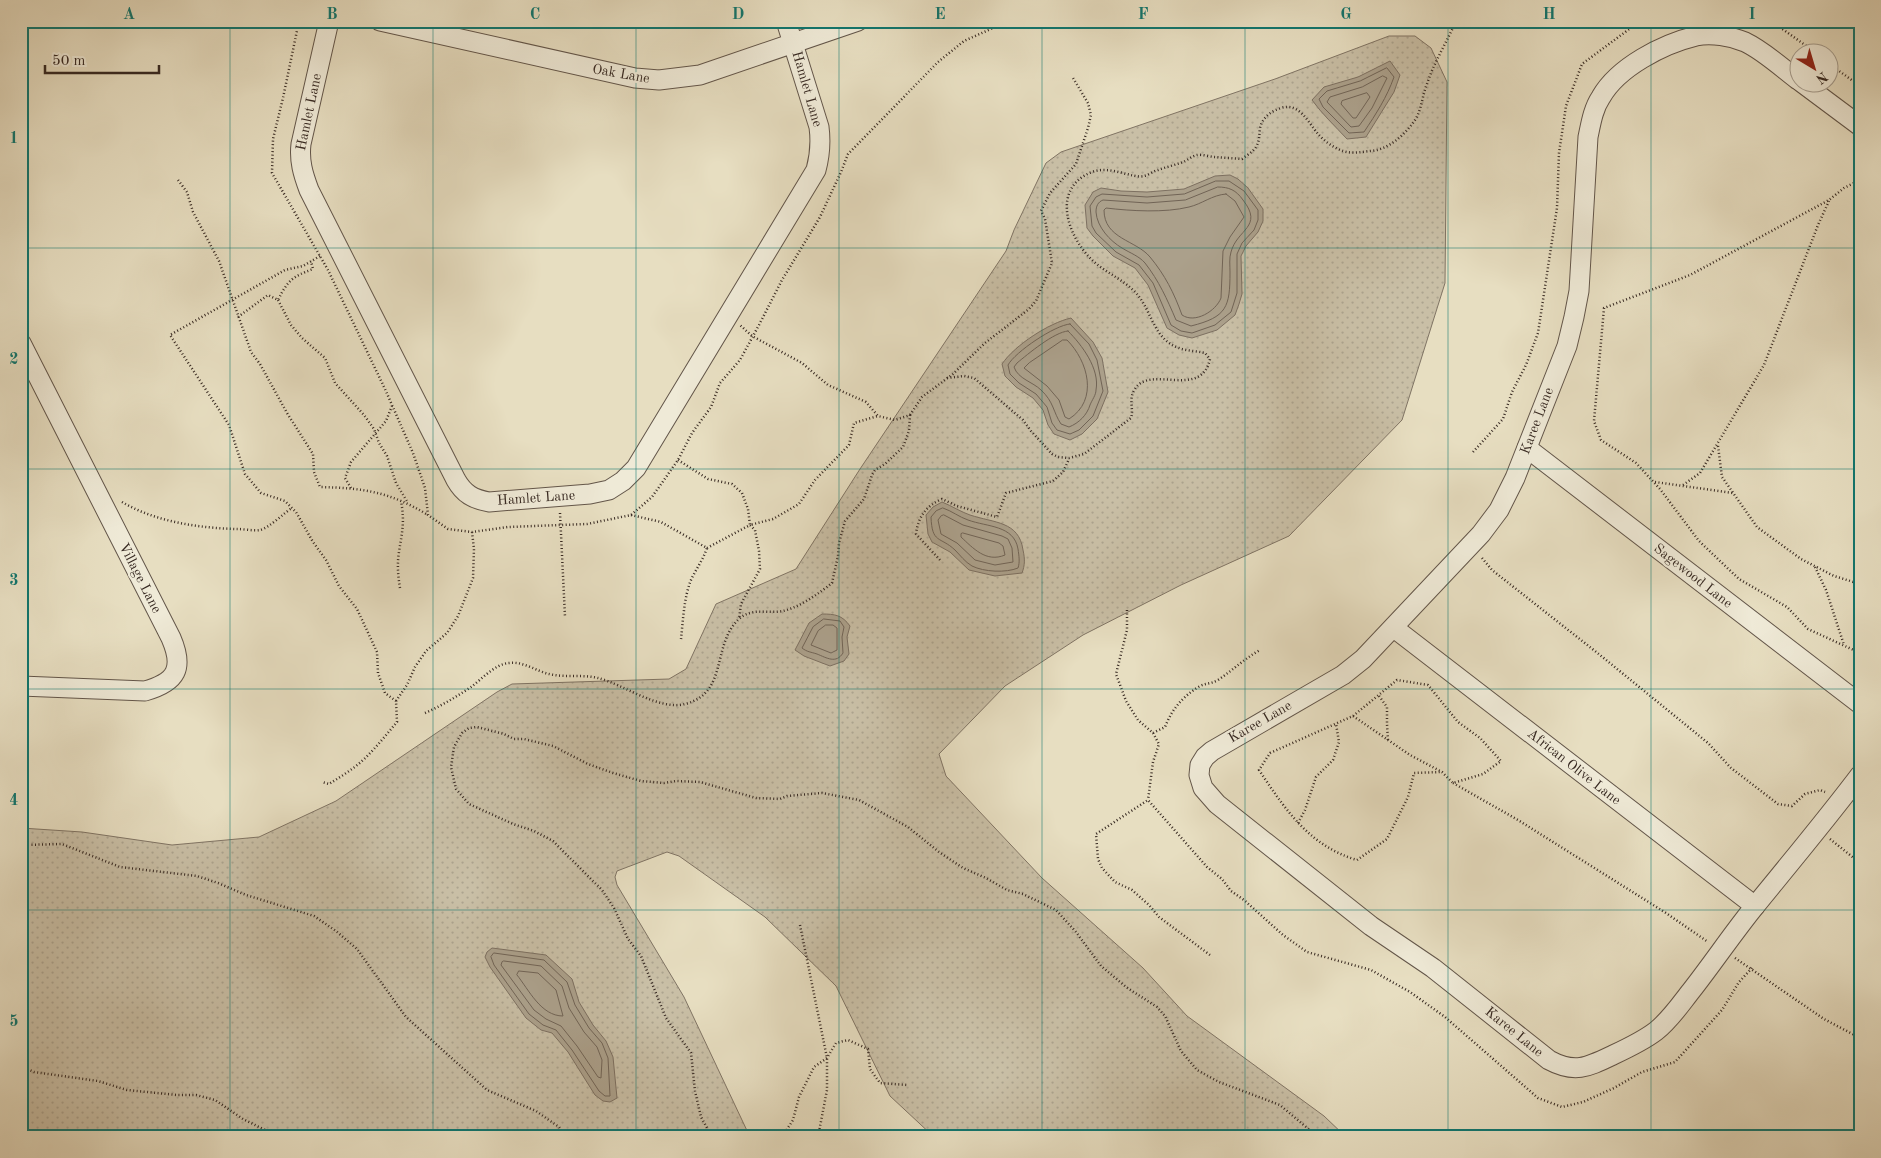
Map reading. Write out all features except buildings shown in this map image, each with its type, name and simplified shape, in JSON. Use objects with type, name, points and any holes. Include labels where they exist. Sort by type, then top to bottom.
[{"type":"street","name":"Hamlet Lane","points":[[328,21],[301,144],[300,159],[302,173],[461,488],[476,500],[489,502],[590,494],[609,490],[623,481],[636,468],[816,170],[821,141],[819,126],[786,21]]},
{"type":"street","name":"Oak Lane","points":[[380,21],[635,78],[659,80],[700,76],[858,21]]},
{"type":"street","name":"Karee Lane","points":[[1788,73],[1745,42],[1722,36],[1698,36],[1670,45],[1630,66],[1612,80],[1600,97],[1593,114],[1588,137],[1579,291],[1567,346],[1527,448],[1499,510],[1472,545],[1363,660],[1343,675],[1240,733],[1205,757],[1200,765],[1199,775],[1203,788],[1209,797],[1371,926],[1433,968],[1549,1060],[1562,1067],[1576,1068],[1594,1065],[1635,1045],[1670,1018],[1723,951],[1754,906],[1774,885],[1860,775]]},
{"type":"street","points":[[1815,92],[1860,126]]},
{"type":"street","name":"Village Lane","points":[[21,343],[176,651],[178,662],[175,673],[167,682],[158,687],[145,690],[21,686]]},
{"type":"street","name":"Sagewood Lane","points":[[1527,448],[1860,704]]},
{"type":"street","name":"African Olive Lane","points":[[1394,628],[1754,906]]},
{"type":"path","points":[[299,21],[273,139],[272,172],[320,256],[392,406],[425,488],[428,516]]},
{"type":"path","points":[[631,515],[652,497],[678,460],[692,433],[711,407],[720,384],[740,360],[782,280],[820,217],[848,154],[938,62],[964,41],[993,28],[1037,21]]},
{"type":"path","points":[[947,378],[964,376],[974,378],[1023,420],[1031,432],[1052,454],[1069,458],[1084,454],[1131,418],[1133,411],[1130,401],[1139,383],[1152,379],[1175,381],[1198,377],[1208,367],[1210,359],[1205,352],[1181,349],[1170,344],[1159,334],[1142,300],[1134,290],[1105,271],[1081,248],[1074,236],[1069,221],[1066,197],[1070,189],[1082,177],[1094,171],[1115,170],[1143,176],[1183,162],[1196,155],[1242,159],[1256,148],[1260,137],[1260,128],[1267,115],[1281,107],[1292,106],[1301,112],[1319,135],[1329,144],[1343,151],[1352,153],[1377,151],[1392,143],[1406,132],[1415,120],[1420,110],[1426,85],[1456,21]]},
{"type":"path","points":[[1772,21],[1801,42]]},
{"type":"path","points":[[1838,70],[1860,86]]},
{"type":"path","points":[[739,619],[748,613],[782,611],[791,608],[832,583],[839,542],[845,521],[864,499],[875,470],[885,464],[903,447],[909,431],[910,415],[922,397],[1029,309],[1036,301],[1052,263],[1045,219],[1041,211],[1050,193],[1076,164],[1088,128],[1090,115],[1088,102],[1073,78]]},
{"type":"path","points":[[178,180],[187,192],[192,212],[219,261],[251,352],[313,454],[314,472],[320,487],[364,489],[401,500],[448,529],[472,532],[508,527],[587,524],[631,515],[661,522],[707,548]]},
{"type":"path","points":[[1860,180],[1844,188],[1829,200],[1690,275],[1604,308],[1594,421],[1601,440],[1636,463],[1678,511],[1699,541],[1739,579],[1787,607],[1808,629],[1860,653]]},
{"type":"path","points":[[1683,485],[1700,473],[1764,365],[1829,200]]},
{"type":"path","points":[[320,256],[303,266],[285,270],[170,335],[229,425],[245,474],[261,493],[285,501],[292,508],[326,560],[339,586],[357,609],[377,652],[378,673],[385,694],[396,701]]},
{"type":"path","points":[[278,300],[286,284],[294,276],[313,269],[311,261]]},
{"type":"path","points":[[238,317],[268,295],[278,300],[291,325],[302,338],[325,358],[335,383],[364,415],[388,456],[396,483],[408,503]]},
{"type":"path","points":[[1472,452],[1503,419],[1512,392],[1526,365],[1538,333],[1543,308]]},
{"type":"path","points":[[727,316],[752,336],[802,363],[828,385],[866,402],[878,416]]},
{"type":"path","points":[[351,488],[345,478],[351,462],[386,421],[392,406]]},
{"type":"path","points":[[681,639],[684,612],[691,581],[703,561],[707,548],[750,525],[773,519],[799,504],[814,480],[848,445],[854,423],[878,416],[894,420],[910,415]]},
{"type":"path","points":[[1718,445],[1722,477],[1757,527],[1776,542],[1814,566],[1834,576],[1860,584]]},
{"type":"path","points":[[940,560],[916,534],[920,517],[931,504],[942,499],[957,506],[997,517],[1006,493],[1053,481],[1063,472],[1069,458]]},
{"type":"path","points":[[425,713],[443,705],[494,669],[508,662],[521,664],[549,674],[598,678],[663,703],[683,705],[701,697],[715,680],[725,642],[739,619],[742,604],[760,569],[760,551],[755,530],[750,525],[748,509],[742,492],[732,484],[708,479],[678,460]]},
{"type":"path","points":[[1653,481],[1733,493]]},
{"type":"path","points":[[559,497],[565,617]]},
{"type":"path","points":[[102,502],[115,499],[130,507],[166,520],[200,526],[262,530],[292,508]]},
{"type":"path","points":[[400,588],[398,553],[403,532],[404,514],[401,500]]},
{"type":"path","points":[[322,782],[329,784],[361,762],[397,722],[396,701],[426,651],[448,633],[458,616],[473,578],[474,549],[472,532]]},
{"type":"path","points":[[1472,545],[1492,570],[1600,654],[1708,743],[1731,768],[1778,804],[1792,806],[1805,794],[1820,790],[1840,801]]},
{"type":"path","points":[[1814,566],[1826,590],[1844,645]]},
{"type":"path","points":[[1127,610],[1127,630],[1116,674],[1126,701],[1138,720],[1153,733],[1159,744],[1153,762],[1148,800],[1207,868],[1222,880],[1231,891],[1260,914]]},
{"type":"path","points":[[1153,733],[1165,727],[1172,711],[1184,698],[1202,685],[1211,685],[1230,672],[1241,661],[1260,650]]},
{"type":"path","points":[[1442,772],[1414,773],[1408,797],[1387,840],[1356,860],[1342,856],[1307,832],[1287,811],[1259,770],[1270,753],[1353,716],[1397,680],[1428,685],[1458,722],[1480,738],[1501,761],[1483,774],[1453,783]]},
{"type":"path","points":[[1379,696],[1388,707],[1386,724],[1388,741]]},
{"type":"path","points":[[1353,716],[1410,755],[1442,772],[1453,783],[1518,820],[1752,968],[1824,1020],[1860,1038]]},
{"type":"path","points":[[1298,823],[1305,810],[1316,777],[1333,760],[1339,742],[1336,724]]},
{"type":"path","points":[[712,1137],[701,1117],[695,1090],[692,1053],[661,1008],[640,956],[628,939],[614,908],[602,890],[553,841],[469,804],[456,789],[452,767],[454,747],[462,733],[469,728],[477,727],[504,734],[514,739],[524,739],[553,746],[588,764],[641,781],[700,782],[756,798],[780,799],[788,796],[822,793],[859,800],[908,827],[939,852],[963,868],[1007,890],[1023,894],[1056,910],[1076,932],[1101,966],[1126,987],[1157,1007],[1165,1016],[1181,1051],[1197,1070],[1219,1082],[1277,1104],[1318,1137]]},
{"type":"path","points":[[1148,800],[1096,834],[1098,859],[1102,868],[1115,882],[1132,890],[1159,917],[1210,955]]},
{"type":"path","points":[[1818,829],[1860,863]]},
{"type":"path","points":[[21,845],[62,844],[120,867],[197,876],[246,895],[314,916],[358,949],[406,1017],[487,1090],[536,1112],[559,1127],[566,1137]]},
{"type":"path","points":[[800,925],[827,1058],[827,1090],[818,1137]]},
{"type":"path","points":[[779,1137],[784,1134],[793,1120],[799,1097],[814,1067],[827,1058],[836,1043],[848,1040],[868,1049],[870,1069],[880,1083],[908,1086]]},
{"type":"path","points":[[21,1066],[34,1072],[98,1081],[126,1090],[196,1095],[215,1100],[243,1119],[279,1137]]},
{"type":"shaded area","points":[[1389,36],[1415,36],[1431,48],[1447,82],[1445,283],[1402,420],[1289,536],[1181,585],[1083,635],[1005,686],[939,754],[946,776],[1042,878],[1143,968],[1187,1016],[1324,1116],[1346,1137],[934,1137],[890,1096],[836,986],[765,917],[679,856],[667,852],[617,871],[615,877],[617,885],[684,997],[750,1137],[21,1137],[21,828],[82,832],[172,845],[259,837],[336,801],[497,692],[512,684],[669,679],[686,669],[716,604],[796,569],[860,469],[1006,251],[1046,163],[1061,152],[1275,79]]},
{"type":"water","points":[[1390,61],[1400,75],[1394,92],[1366,137],[1347,139],[1312,100],[1324,87],[1358,77]]},
{"type":"water","points":[[1230,175],[1248,188],[1263,209],[1263,221],[1258,232],[1246,246],[1241,256],[1242,294],[1239,304],[1235,315],[1217,330],[1192,338],[1179,335],[1167,328],[1148,285],[1135,268],[1113,256],[1087,228],[1085,205],[1093,192],[1101,188],[1147,192],[1184,189],[1215,176]]},
{"type":"water","points":[[1071,318],[1093,342],[1102,358],[1108,392],[1097,419],[1082,434],[1070,440],[1054,434],[1048,425],[1043,410],[1033,398],[1016,387],[1005,376],[1002,364],[1015,350],[1033,336]]},
{"type":"water","points":[[942,502],[967,514],[1011,528],[1021,540],[1024,556],[1022,573],[995,576],[969,570],[950,552],[932,542],[928,534],[926,515],[933,507]]},
{"type":"water","points":[[822,614],[838,616],[844,619],[850,626],[847,637],[849,654],[844,661],[830,666],[804,656],[795,650],[809,623]]},
{"type":"water","points":[[492,948],[546,955],[572,979],[579,1002],[593,1025],[606,1041],[613,1057],[617,1098],[610,1102],[603,1101],[595,1095],[568,1052],[552,1033],[541,1030],[526,1018],[485,957]]}]
